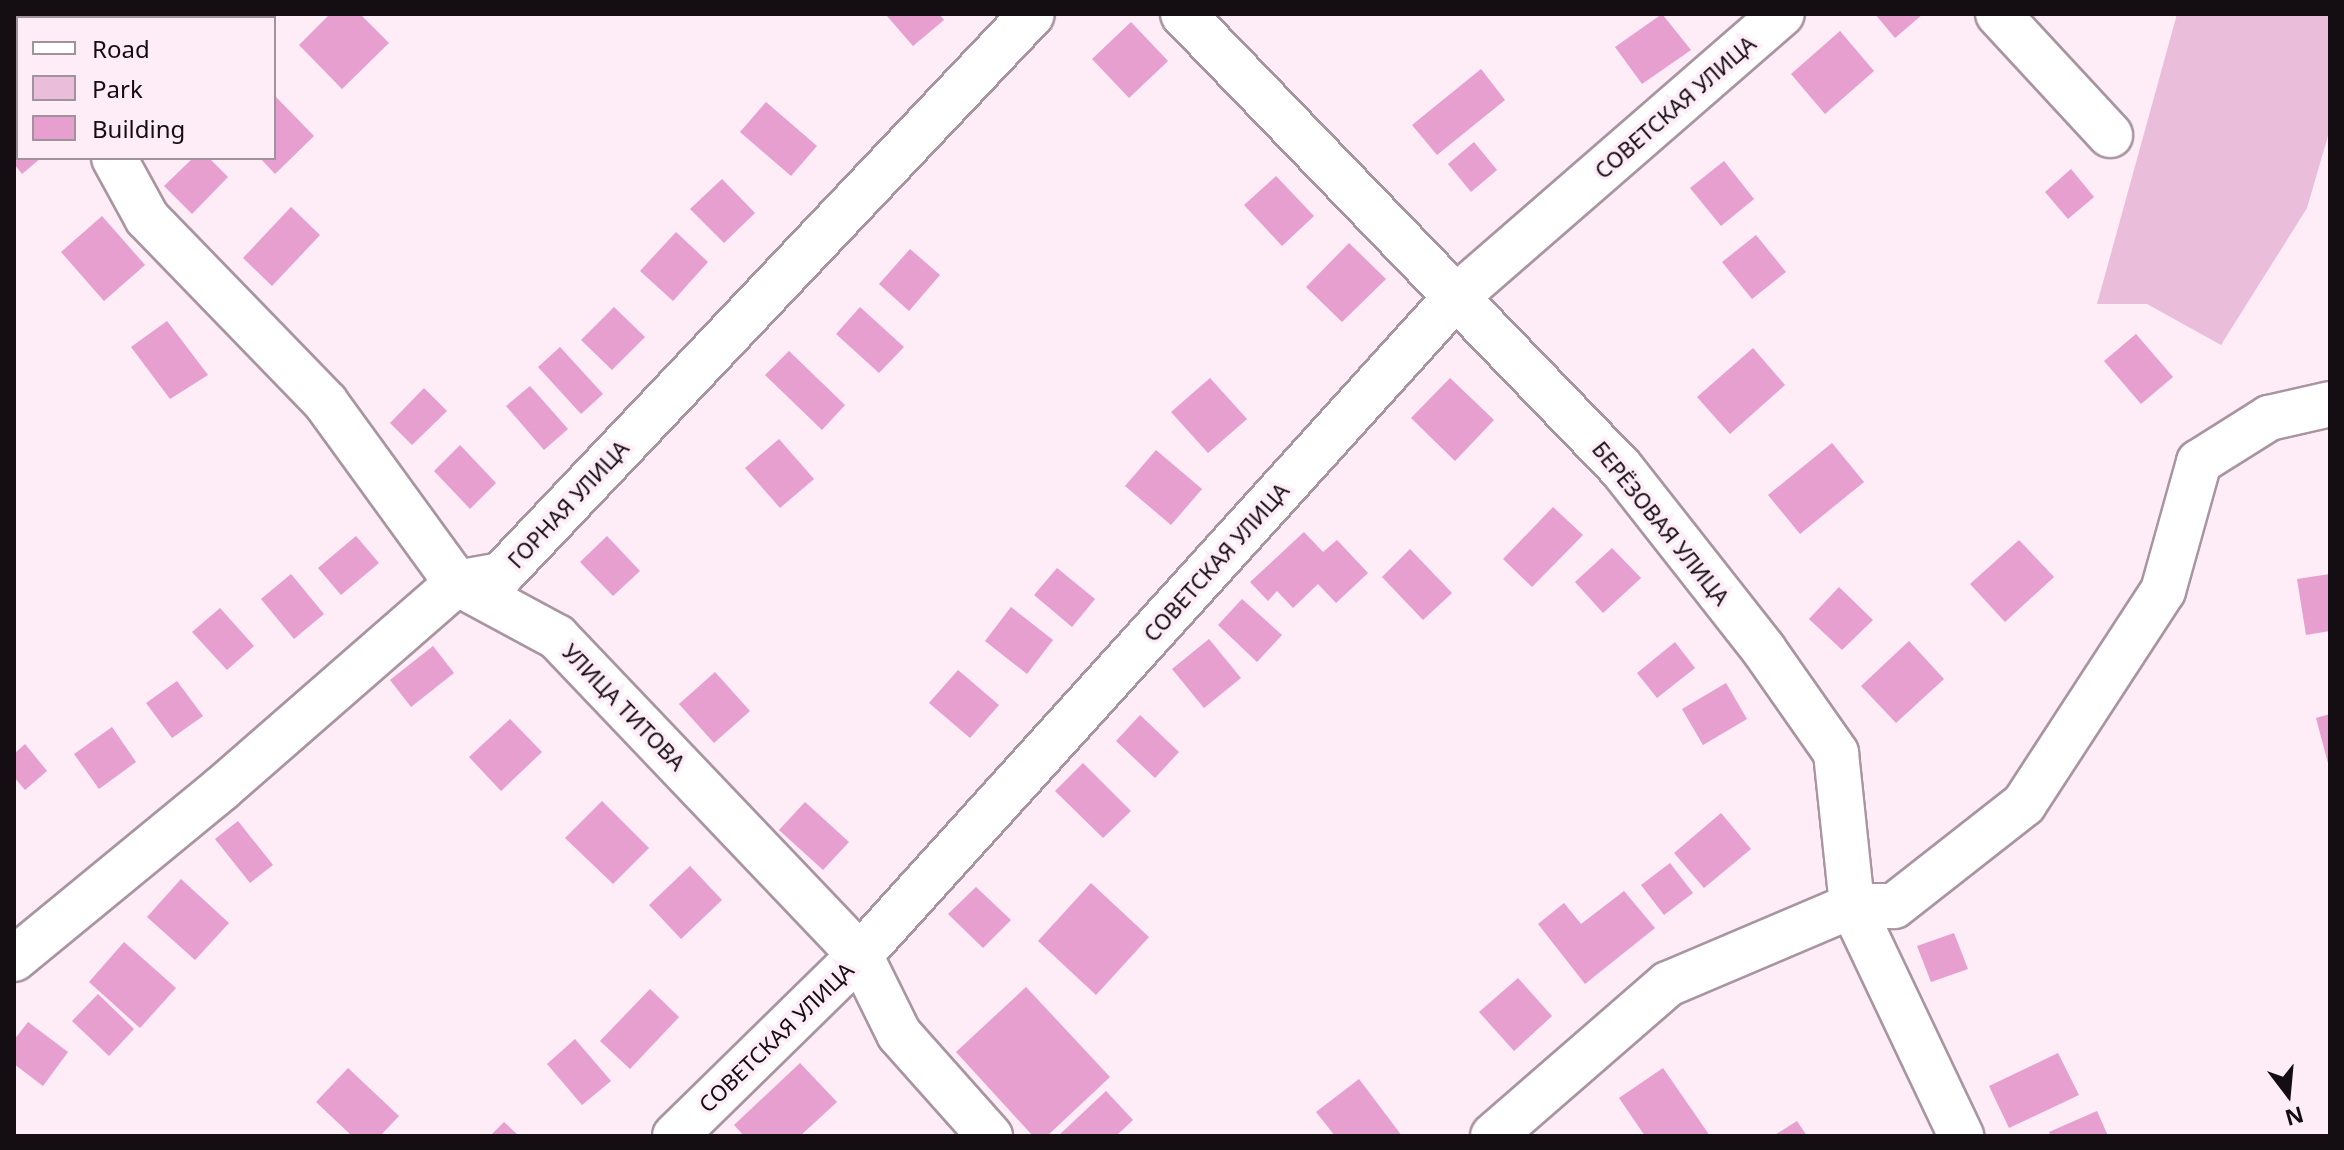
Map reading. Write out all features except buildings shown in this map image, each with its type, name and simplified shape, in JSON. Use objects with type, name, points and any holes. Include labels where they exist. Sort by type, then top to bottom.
[{"type":"street","name":"ГОРНАЯ УЛИЦА","points":[[457,583],[501,575],[1032,14]]},
{"type":"street","name":"БЕРЁЗОВАЯ УЛИЦА","points":[[1183,14],[1621,468],[1764,650],[1836,753],[1852,906],[1961,1136]]},
{"type":"street","name":"СОВЕТСКАЯ УЛИЦА","points":[[675,1136],[860,955],[1455,298],[1782,14]]},
{"type":"street","points":[[1998,14],[2110,135]]},
{"type":"street","name":"УЛИЦА ТИТОВА","points":[[115,160],[147,218],[326,403],[457,583],[557,637],[860,955],[899,1034],[990,1136]]},
{"type":"street","points":[[1493,1136],[1668,984],[1852,906],[1894,906],[2024,804],[2163,591],[2199,462],[2269,418],[2330,404]]},
{"type":"street","points":[[14,959],[221,789],[457,583]]},
{"type":"green space","points":[[2177,14],[2330,14],[2330,129],[2307,208],[2221,345],[2147,304],[2097,304]]}]
